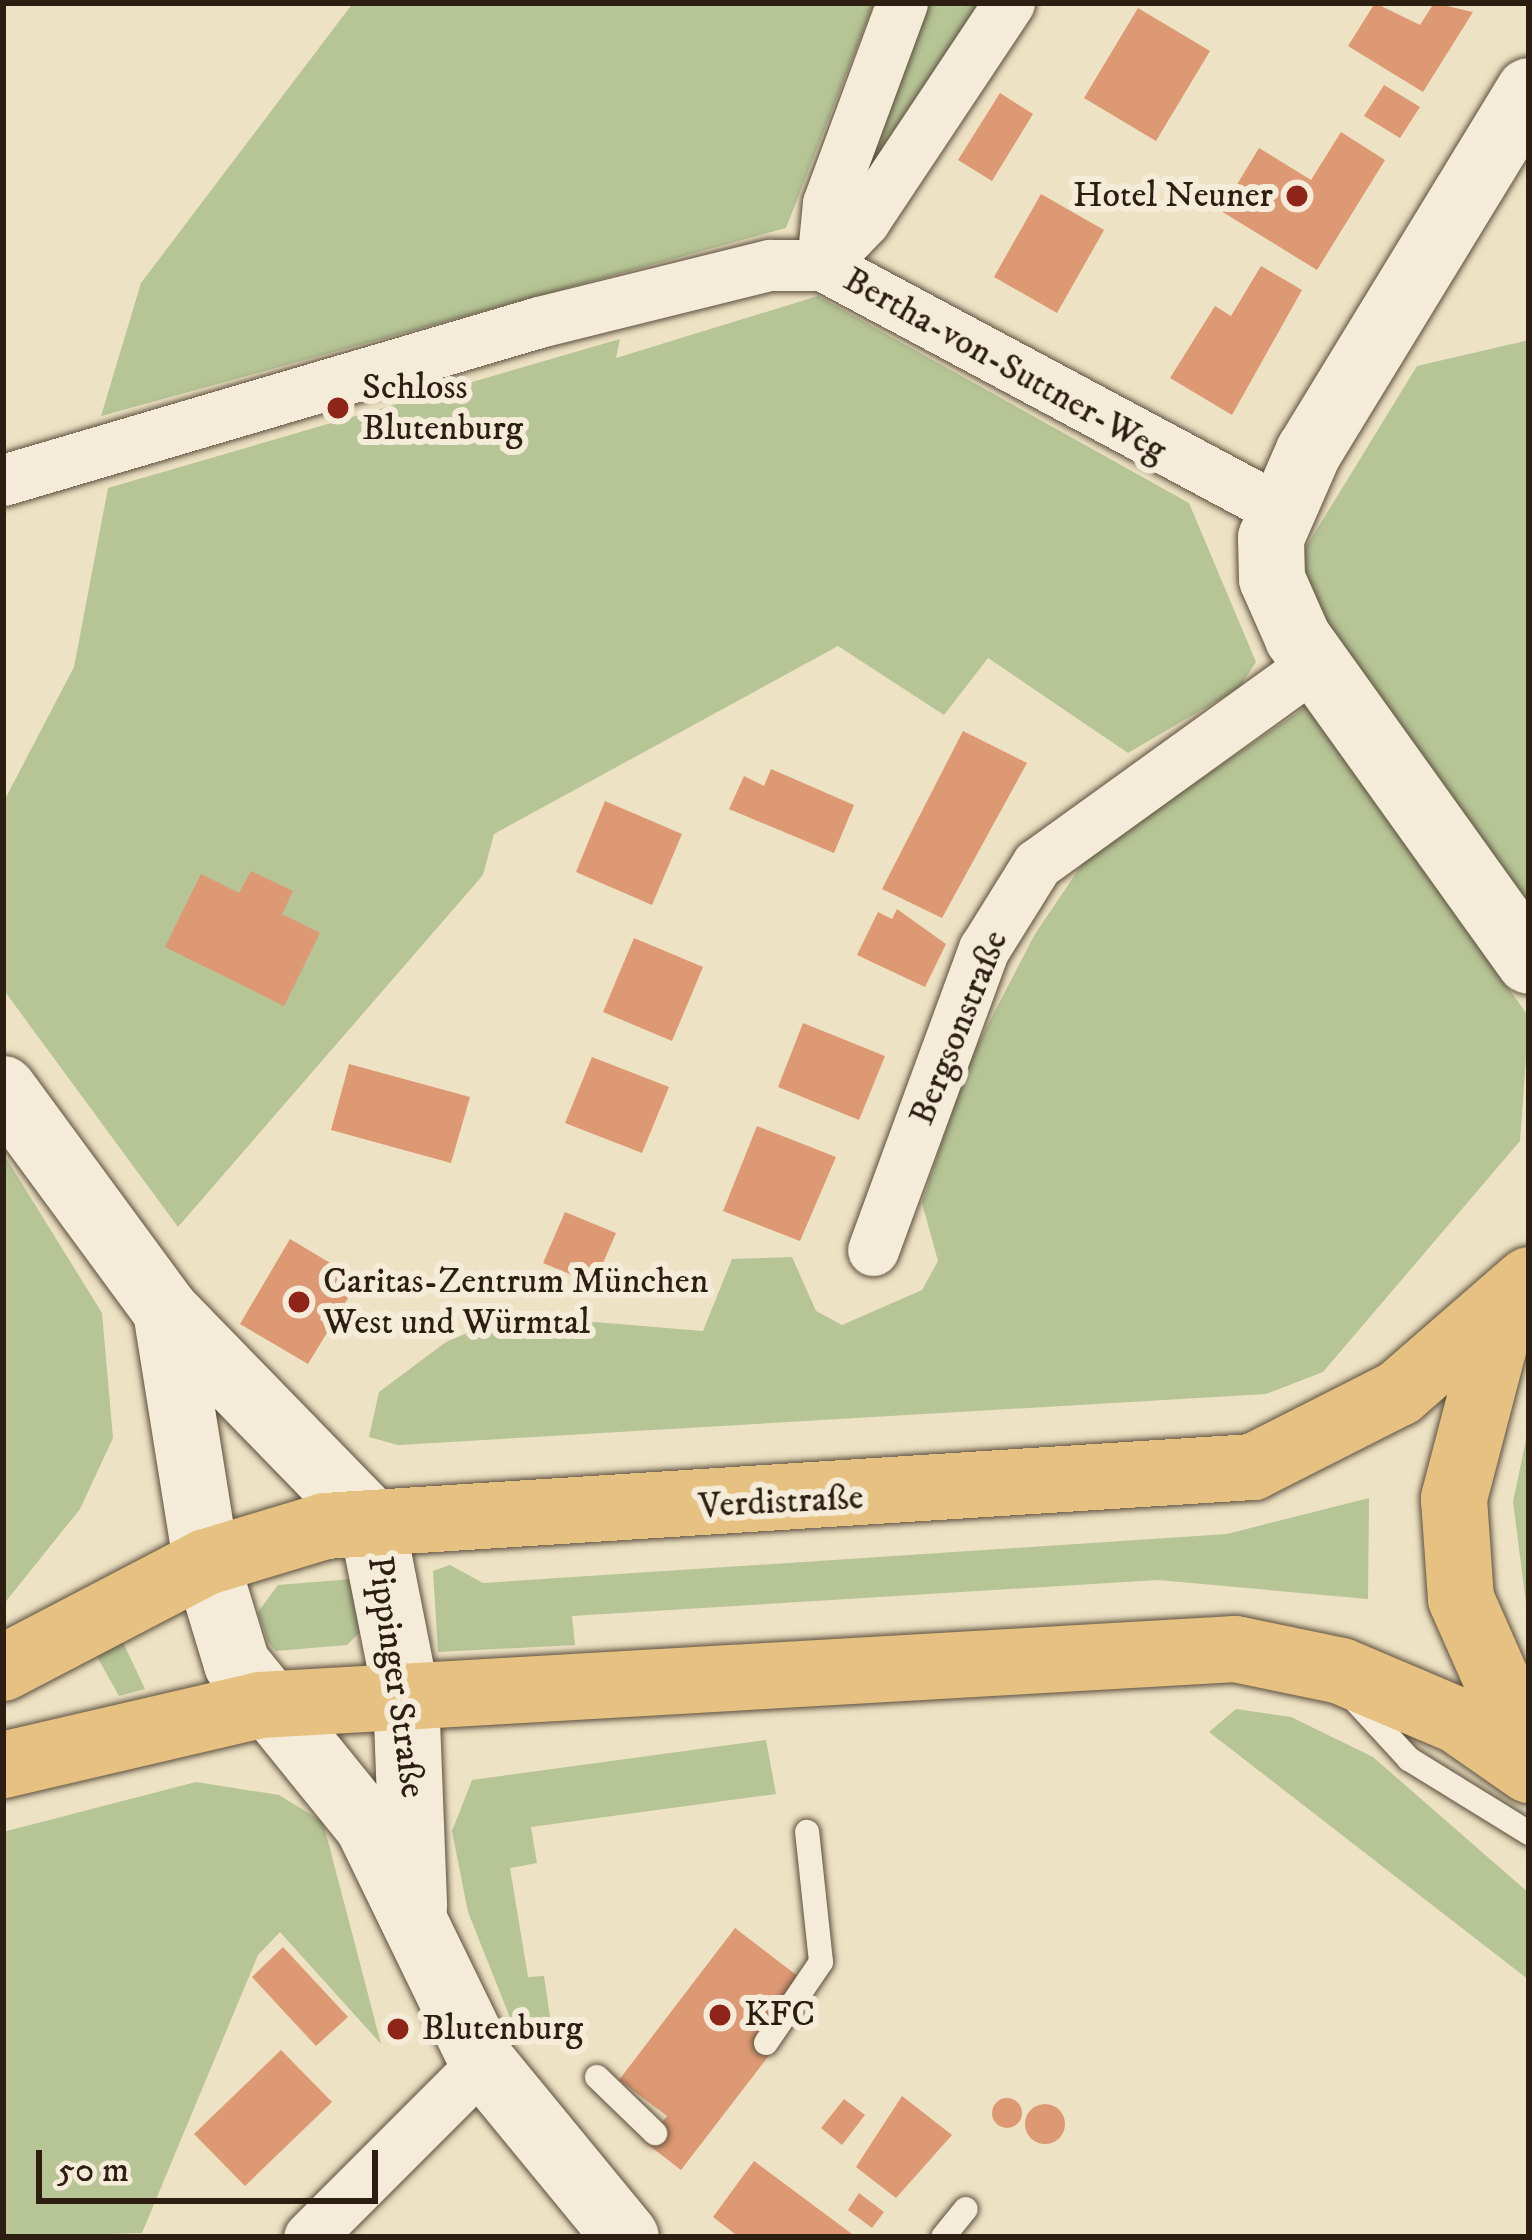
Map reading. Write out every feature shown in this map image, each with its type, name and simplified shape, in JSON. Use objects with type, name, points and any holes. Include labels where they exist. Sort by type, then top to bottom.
[{"type":"main road","points":[[1529,91],[1278,509],[1272,579],[1316,663],[1529,961]]},
{"type":"main road","name":"Pippinger Straße","points":[[3,1089],[166,1311],[372,1523],[406,1695],[414,1910]]},
{"type":"main road","points":[[1529,1237],[1518,1290],[1454,1499],[1461,1598],[1529,1753]]},
{"type":"main road","name":"Verdistraße","points":[[3,1669],[206,1562],[372,1523],[1253,1467],[1400,1393],[1518,1290]]},
{"type":"main road","name":"Pippinger Straße","points":[[166,1311],[206,1562],[260,1705],[340,1787],[414,1910],[484,2062],[626,2237]]},
{"type":"main road","points":[[3,1765],[260,1705],[1115,1649],[1235,1649],[1325,1668],[1457,1720],[1529,1770]]},
{"type":"street","points":[[822,265],[828,202],[902,3]]},
{"type":"street","points":[[822,265],[864,221],[1009,3]]},
{"type":"street","name":"Bertha-von-Suttner-Weg","points":[[3,480],[539,322],[770,265],[822,265],[1278,509]]},
{"type":"street","name":"Bergsonstraße","points":[[873,1250],[984,949],[1037,864],[1316,663]]},
{"type":"street","points":[[309,2237],[484,2062]]},
{"type":"lane","points":[[1325,1668],[1408,1759],[1529,1833]]},
{"type":"lane","points":[[766,2043],[821,1962],[806,1832]]},
{"type":"lane","points":[[597,2077],[655,2133]]},
{"type":"lane","points":[[943,2237],[966,2209]]},
{"type":"green space","points":[[353,3],[874,3],[786,228],[101,416],[141,283]]},
{"type":"green space","points":[[920,3],[982,3],[883,161],[858,150]]},
{"type":"green space","points":[[818,296],[1189,503],[1256,662],[1239,688],[1128,753],[988,658],[944,715],[838,646],[494,834],[483,875],[178,1227],[3,989],[3,803],[74,667],[108,488],[620,339],[616,358]]},
{"type":"green space","points":[[1529,340],[1529,920],[1355,675],[1307,586],[1303,552],[1417,366]]},
{"type":"green space","points":[[1307,706],[1529,1017],[1520,1141],[1323,1372],[1266,1394],[398,1445],[369,1437],[379,1392],[446,1342],[510,1315],[703,1331],[732,1259],[792,1257],[816,1311],[842,1325],[922,1290],[938,1261],[922,1203],[967,1065],[1035,934],[1087,857]]},
{"type":"green space","points":[[3,1153],[102,1313],[113,1438],[80,1509],[3,1605]]},
{"type":"green space","points":[[1529,1425],[1529,1626],[1513,1502]]},
{"type":"green space","points":[[1369,1498],[1368,1599],[1158,1580],[572,1616],[575,1645],[438,1652],[433,1571],[450,1565],[483,1583],[1227,1534]]},
{"type":"green space","points":[[352,1579],[367,1625],[347,1645],[276,1651],[268,1642],[258,1612],[278,1585]]},
{"type":"green space","points":[[120,1636],[145,1689],[119,1696],[95,1653]]},
{"type":"green space","points":[[1236,1709],[1291,1717],[1373,1757],[1529,1893],[1529,1980],[1209,1732]]},
{"type":"green space","points":[[766,1740],[776,1794],[531,1827],[537,1863],[510,1868],[528,1977],[544,1976],[552,2030],[518,2038],[468,1912],[452,1831],[472,1780]]},
{"type":"green space","points":[[196,1782],[279,1795],[323,1822],[381,2044],[280,1932],[258,1955],[142,2233],[3,2237],[3,1832]]},
{"type":"building","points":[[1375,3],[1420,25],[1434,3],[1473,12],[1423,92],[1348,46]]},
{"type":"building","points":[[1138,8],[1210,51],[1156,141],[1084,98]]},
{"type":"building","points":[[1384,85],[1420,107],[1400,138],[1364,116]]},
{"type":"building","points":[[1000,93],[1033,114],[992,181],[958,160]]},
{"type":"building","name":"Hotel Neuner","points":[[1341,132],[1385,160],[1317,270],[1221,211],[1259,148],[1311,180]]},
{"type":"building","points":[[1041,194],[1104,230],[1057,313],[994,277]]},
{"type":"building","points":[[1261,266],[1302,290],[1232,415],[1170,378],[1215,306],[1231,316]]},
{"type":"building","points":[[963,731],[1027,763],[942,918],[882,889]]},
{"type":"building","points":[[771,769],[854,805],[834,853],[729,809],[744,776],[764,786]]},
{"type":"building","points":[[605,801],[682,834],[652,905],[576,872]]},
{"type":"building","points":[[251,871],[293,891],[282,914],[320,933],[284,1006],[165,947],[201,874],[239,893]]},
{"type":"building","points":[[897,909],[946,944],[925,987],[857,955],[878,912],[892,919]]},
{"type":"building","points":[[634,938],[703,967],[672,1041],[603,1012]]},
{"type":"building","points":[[803,1023],[885,1056],[859,1120],[778,1087]]},
{"type":"building","points":[[592,1057],[669,1087],[642,1153],[565,1123]]},
{"type":"building","points":[[349,1064],[470,1097],[451,1163],[331,1130]]},
{"type":"building","points":[[757,1126],[836,1157],[800,1241],[723,1211]]},
{"type":"building","points":[[565,1212],[616,1233],[594,1284],[543,1263]]},
{"type":"building","name":"Caritas-Zentrum München West und Würmtal","points":[[290,1239],[359,1280],[308,1364],[240,1324]]},
{"type":"building","name":"KFC","points":[[735,1928],[799,1977],[755,2035],[774,2049],[681,2170],[646,2143],[667,2116],[619,2080]]},
{"type":"building","points":[[283,1947],[348,2017],[316,2046],[252,1977]]},
{"type":"building","points":[[281,2050],[332,2102],[245,2186],[194,2134]]},
{"type":"building","points":[[902,2096],[952,2135],[896,2198],[856,2167]]},
{"type":"building","points":[[1007,2098],[1018,2102],[1022,2113],[1018,2124],[1007,2128],[996,2124],[992,2113],[996,2102]]},
{"type":"building","points":[[844,2099],[865,2115],[842,2145],[821,2128]]},
{"type":"building","points":[[1045,2104],[1059,2110],[1065,2124],[1059,2138],[1045,2144],[1031,2138],[1025,2124],[1031,2110]]},
{"type":"building","points":[[754,2161],[850,2237],[739,2237],[713,2217]]},
{"type":"building","points":[[859,2193],[884,2212],[872,2228],[848,2210]]},
{"type":"place","name":"Hotel Neuner","points":[[1297,196]]},
{"type":"place","name":"Schloss Blutenburg","points":[[338,408]]},
{"type":"place","name":"Caritas-Zentrum München West und Würmtal","points":[[299,1302]]},
{"type":"place","name":"KFC","points":[[720,2015]]},
{"type":"place","name":"Blutenburg","points":[[398,2029]]}]
